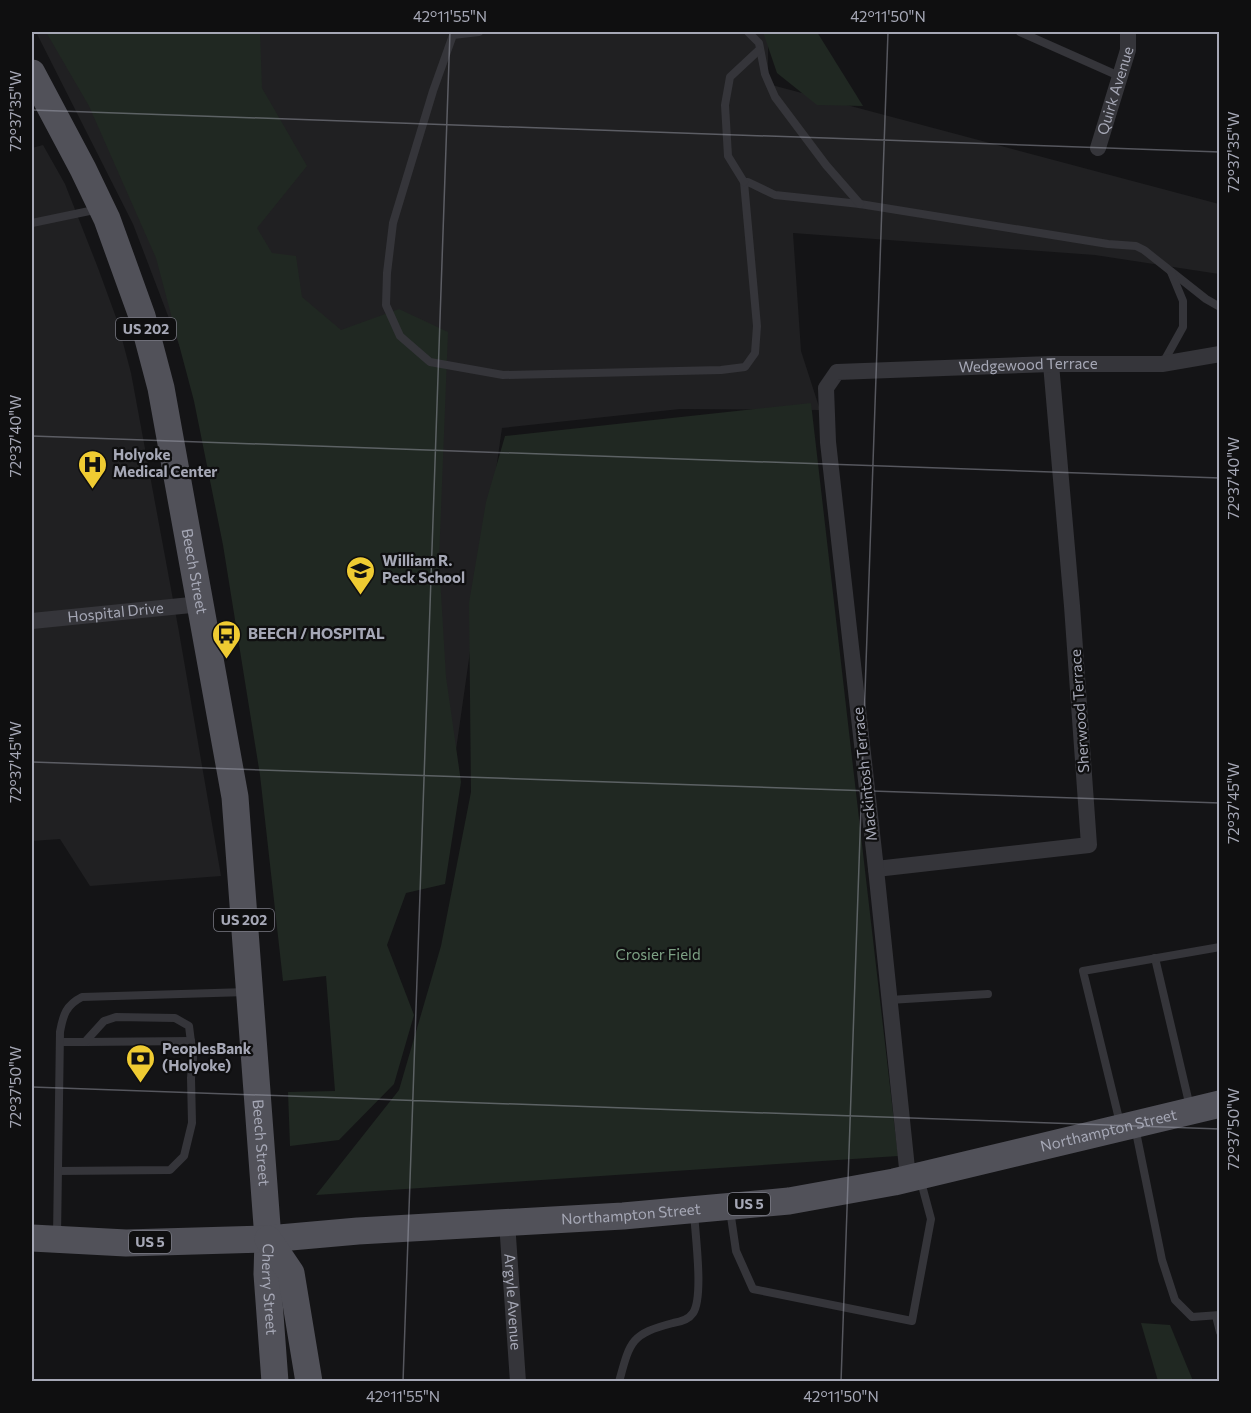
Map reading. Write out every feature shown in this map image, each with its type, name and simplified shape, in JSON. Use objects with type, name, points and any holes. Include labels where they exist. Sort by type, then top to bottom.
[{"type":"main road","name":"Beech Street","points":[[32,73],[102,209],[122,257],[142,316],[158,377],[235,797],[268,1239]]},
{"type":"main road","name":"Northampton Street","points":[[44,1239],[126,1243],[268,1239],[358,1231],[623,1216],[789,1201],[914,1177],[1220,1104]]},
{"type":"main road","name":"Cherry Street","points":[[268,1239],[267,1274],[275,1382]]},
{"type":"main road","name":"Cherry Street","points":[[268,1239],[291,1273],[309,1382]]},
{"type":"street","name":"Quirk Avenue","points":[[1098,148],[1128,50],[1128,32]]},
{"type":"street","name":"Wedgewood Terrace","points":[[836,374],[837,372],[1051,364],[1162,364],[1220,354]]},
{"type":"street","name":"Sherwood Terrace","points":[[876,869],[1089,845],[1072,606],[1051,364]]},
{"type":"street","name":"Mackintosh Terrace","points":[[836,374],[826,388],[828,442],[889,1000],[914,1177]]},
{"type":"street","name":"Hospital Drive","points":[[32,621],[201,604]]},
{"type":"street","name":"Argyle Avenue","points":[[507,1222],[518,1382]]},
{"type":"lane","points":[[479,32],[453,35],[433,91],[393,223],[386,305],[400,336],[430,362],[503,375],[722,370],[745,367],[754,353],[757,326],[744,183],[728,156],[725,105],[730,77],[759,50]]},
{"type":"lane","points":[[748,32],[759,43],[765,74],[775,97],[826,165],[860,204]]},
{"type":"lane","points":[[1020,32],[1119,76]]},
{"type":"lane","points":[[744,183],[748,182],[775,195],[860,204],[1108,244],[1136,246],[1220,307]]},
{"type":"lane","points":[[32,223],[102,209]]},
{"type":"lane","points":[[1162,364],[1183,327],[1183,302],[1171,272]]},
{"type":"lane","points":[[1220,946],[1083,971],[1128,1125],[1162,1260],[1175,1300],[1192,1317],[1218,1315],[1220,1332]]},
{"type":"lane","points":[[1155,958],[1191,1110]]},
{"type":"lane","points":[[44,1239],[58,1171],[60,1042],[63,1016],[70,1003],[82,997],[249,992]]},
{"type":"lane","points":[[889,1000],[988,994]]},
{"type":"lane","points":[[58,1171],[170,1170],[184,1156],[192,1123],[193,1059],[189,1026],[175,1018],[129,1016],[104,1021],[85,1042]]},
{"type":"lane","points":[[60,1042],[191,1041]]},
{"type":"lane","points":[[729,1206],[735,1251],[753,1289],[912,1321],[931,1219],[914,1177]]},
{"type":"lane","points":[[619,1382],[627,1353],[635,1339],[648,1330],[683,1321],[693,1313],[697,1301],[698,1280],[693,1209]]},
{"type":"shaded area","name":"William R. Peck School","points":[[36,32],[768,32],[768,84],[1219,204],[1219,274],[1095,255],[793,233],[801,351],[820,410],[680,409],[502,428],[448,806],[207,418],[133,224]]},
{"type":"shaded area","name":"Holyoke Medical Center","points":[[43,145],[65,184],[98,268],[117,320],[131,373],[221,876],[90,886],[60,839],[32,841],[32,148]]},
{"type":"green space","points":[[46,32],[260,32],[262,88],[307,166],[257,228],[272,253],[296,256],[302,297],[341,330],[399,309],[448,332],[439,560],[446,677],[461,782],[445,884],[406,893],[387,945],[414,1015],[394,1084],[339,1140],[290,1146],[288,1092],[335,1091],[326,976],[283,981],[260,775],[223,545],[194,401],[156,258],[89,106]]},
{"type":"green space","points":[[763,32],[817,32],[863,106],[817,105],[777,73]]},
{"type":"green space","name":"Crosier Field","points":[[811,403],[898,1156],[316,1195],[399,1090],[441,946],[471,792],[469,603],[486,502],[505,436]]},
{"type":"green space","points":[[1141,1323],[1170,1325],[1193,1381],[1158,1381]]},
{"type":"place","name":"Holyoke Medical Center","points":[[92,490]]},
{"type":"place","name":"William R. Peck School","points":[[361,596]]},
{"type":"place","name":"BEECH / HOSPITAL","points":[[227,660]]},
{"type":"place","name":"PeoplesBank (Holyoke)","points":[[141,1084]]}]
